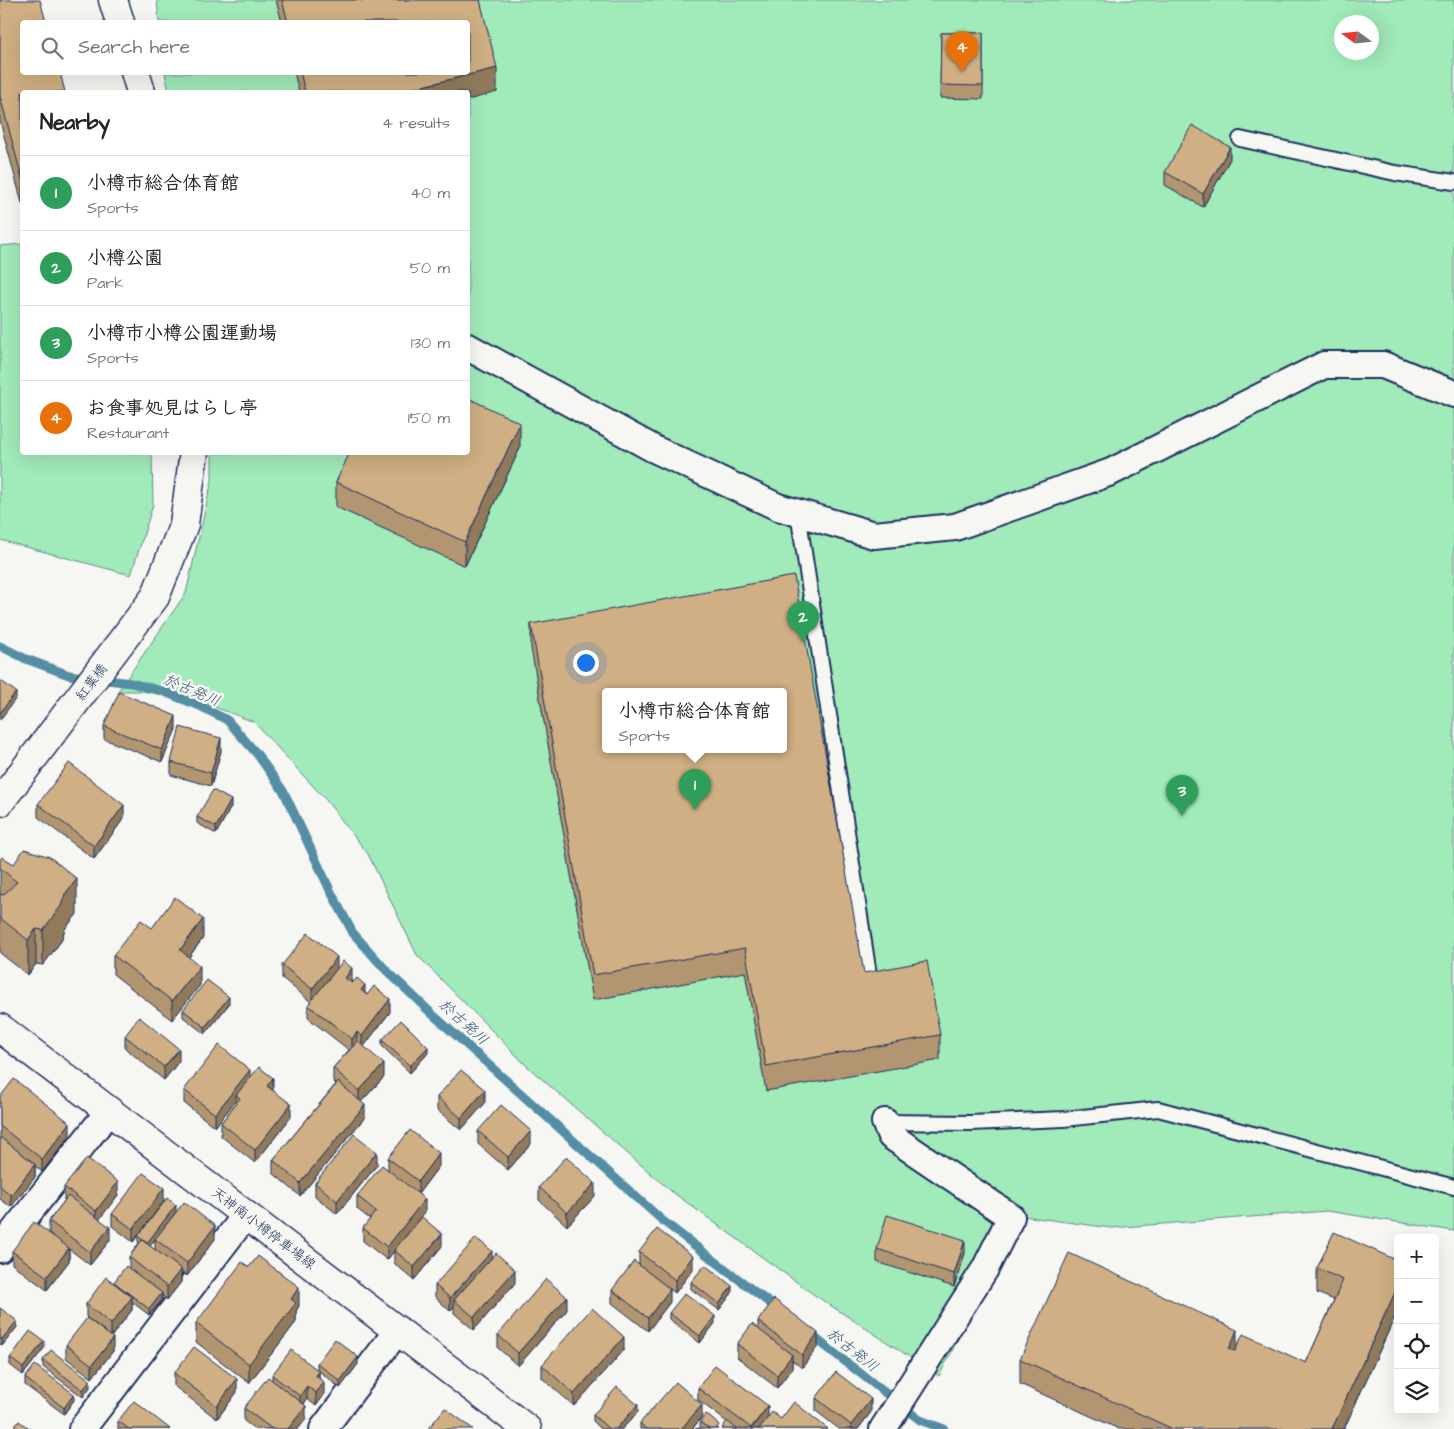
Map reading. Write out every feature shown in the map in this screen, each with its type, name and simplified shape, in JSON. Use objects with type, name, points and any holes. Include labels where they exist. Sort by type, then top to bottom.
[{"type":"main road","points":[[113,0],[119,20]]},
{"type":"main road","points":[[136,75],[140,90]]},
{"type":"main road","name":"紅葉橋","points":[[0,802],[156,597],[184,524],[194,455]]},
{"type":"main road","name":"天神南小樽停車場線","points":[[0,1028],[527,1429]]},
{"type":"street","points":[[470,347],[654,449],[778,507],[874,535],[955,526],[1111,472],[1324,365],[1383,365],[1454,393]]},
{"type":"street","points":[[0,1250],[109,1111]]},
{"type":"street","points":[[885,1122],[891,1136],[1011,1217],[985,1269],[885,1427]]},
{"type":"street","points":[[82,1429],[246,1215]]},
{"type":"street","points":[[323,1429],[398,1330]]},
{"type":"lane","points":[[1240,139],[1395,173],[1454,182]]},
{"type":"lane","points":[[798,513],[870,981]]},
{"type":"lane","points":[[885,1122],[970,1123],[1064,1119],[1158,1109],[1454,1187]]},
{"type":"green space","points":[[157,0],[1454,0],[1454,1231],[1327,1211],[1111,1228],[1022,1216],[939,1376],[813,1294],[671,1191],[528,1067],[417,955],[368,854],[326,800],[254,722],[207,704],[142,691],[118,691],[186,593],[212,480],[212,455],[470,455],[470,90],[169,90],[165,75],[470,75],[470,20],[159,20]]},
{"type":"green space","points":[[20,244],[20,455],[152,455],[153,505],[131,575],[0,540],[0,246]]},
{"type":"building","points":[[0,0],[40,0],[45,20],[20,20],[20,75],[61,75],[64,90],[20,90],[20,171],[0,96]]},
{"type":"building","points":[[282,0],[480,0],[497,68],[470,75],[470,20],[287,20]]},
{"type":"building","points":[[941,33],[983,33],[983,86],[940,85]]},
{"type":"building","points":[[301,75],[468,75],[406,90],[304,90]]},
{"type":"building","points":[[1192,125],[1230,147],[1203,194],[1165,172]]},
{"type":"building","points":[[470,399],[520,423],[465,542],[336,482],[349,455],[470,455]]},
{"type":"building","points":[[794,576],[864,973],[927,961],[940,1035],[766,1066],[745,948],[593,975],[531,624]]},
{"type":"building","points":[[0,680],[16,692],[0,713]]},
{"type":"building","points":[[119,692],[176,716],[162,750],[104,726]]},
{"type":"building","points":[[180,727],[221,738],[211,773],[171,762]]},
{"type":"building","points":[[69,763],[124,805],[94,846],[38,804]]},
{"type":"building","points":[[213,790],[231,800],[216,827],[197,817]]},
{"type":"building","points":[[24,849],[50,857],[77,879],[65,894],[61,906],[43,930],[36,929],[28,940],[0,918],[0,894],[3,895],[17,882],[0,868],[0,860],[2,857],[14,864]]},
{"type":"building","points":[[175,897],[203,919],[180,950],[200,966],[172,1001],[113,955],[141,920],[152,928]]},
{"type":"building","points":[[308,933],[337,957],[312,989],[282,965]]},
{"type":"building","points":[[343,961],[352,968],[345,978],[352,983],[357,978],[365,985],[361,990],[367,995],[374,986],[390,999],[362,1036],[357,1032],[352,1039],[308,1005]]},
{"type":"building","points":[[207,980],[229,997],[205,1027],[183,1010]]},
{"type":"building","points":[[139,1017],[179,1049],[164,1067],[125,1036]]},
{"type":"building","points":[[401,1020],[428,1047],[410,1066],[382,1040]]},
{"type":"building","points":[[358,1041],[384,1064],[359,1091],[333,1068]]},
{"type":"building","points":[[219,1045],[250,1070],[215,1114],[184,1090]]},
{"type":"building","points":[[259,1067],[273,1078],[267,1086],[291,1104],[255,1150],[221,1123],[240,1098],[236,1095]]},
{"type":"building","points":[[461,1070],[485,1090],[461,1118],[437,1097]]},
{"type":"building","points":[[14,1079],[70,1123],[42,1159],[0,1126],[0,1097]]},
{"type":"building","points":[[338,1082],[365,1105],[300,1183],[273,1160]]},
{"type":"building","points":[[501,1105],[531,1131],[508,1157],[478,1131]]},
{"type":"building","points":[[410,1130],[439,1153],[418,1181],[388,1158]]},
{"type":"building","points":[[354,1134],[377,1152],[337,1201],[315,1183]]},
{"type":"building","points":[[0,1137],[35,1164],[11,1195],[0,1186]]},
{"type":"building","points":[[566,1157],[595,1183],[567,1213],[539,1187]]},
{"type":"building","points":[[87,1158],[118,1182],[96,1211],[64,1187]]},
{"type":"building","points":[[382,1165],[425,1199],[387,1247],[363,1228],[376,1211],[357,1196]]},
{"type":"building","points":[[143,1173],[164,1188],[133,1229],[112,1214]]},
{"type":"building","points":[[68,1196],[110,1227],[90,1252],[49,1221]]},
{"type":"building","points":[[167,1198],[176,1205],[147,1243],[138,1236]]},
{"type":"building","points":[[184,1202],[215,1226],[187,1263],[155,1239]]},
{"type":"building","points":[[887,1215],[965,1240],[954,1274],[877,1249]]},
{"type":"building","points":[[422,1217],[442,1234],[414,1267],[394,1250]]},
{"type":"building","points":[[34,1222],[69,1248],[47,1277],[12,1251]]},
{"type":"building","points":[[657,1229],[693,1256],[675,1280],[639,1252]]},
{"type":"building","points":[[1334,1232],[1394,1259],[1394,1295],[1332,1429],[1173,1429],[1020,1359],[1069,1253],[1237,1330],[1229,1349],[1235,1351],[1243,1334],[1306,1363],[1343,1280],[1317,1268]]},
{"type":"building","points":[[476,1238],[492,1251],[450,1298],[435,1285]]},
{"type":"building","points":[[142,1240],[181,1269],[167,1287],[129,1257]]},
{"type":"building","points":[[496,1253],[515,1270],[474,1317],[454,1300]]},
{"type":"building","points":[[258,1256],[299,1287],[291,1299],[296,1303],[249,1364],[196,1323],[242,1262],[249,1267]]},
{"type":"building","points":[[634,1261],[670,1289],[648,1318],[612,1290]]},
{"type":"building","points":[[705,1265],[732,1286],[719,1304],[691,1282]]},
{"type":"building","points":[[126,1266],[162,1293],[149,1309],[114,1282]]},
{"type":"building","points":[[106,1277],[132,1297],[111,1324],[86,1304]]},
{"type":"building","points":[[546,1279],[567,1297],[518,1353],[498,1335]]},
{"type":"building","points":[[685,1293],[715,1316],[700,1336],[669,1313]]},
{"type":"building","points":[[774,1299],[818,1333],[802,1355],[758,1321]]},
{"type":"building","points":[[0,1308],[17,1321],[2,1339],[0,1338]]},
{"type":"building","points":[[592,1308],[624,1337],[574,1394],[542,1365]]},
{"type":"building","points":[[87,1318],[113,1338],[92,1365],[66,1345]]},
{"type":"building","points":[[752,1324],[792,1355],[777,1375],[737,1344]]},
{"type":"building","points":[[30,1331],[44,1341],[23,1368],[10,1358]]},
{"type":"building","points":[[335,1339],[358,1357],[340,1381],[317,1363]]},
{"type":"building","points":[[194,1347],[237,1379],[217,1406],[174,1373]]},
{"type":"building","points":[[51,1350],[90,1380],[83,1390],[43,1360]]},
{"type":"building","points":[[291,1350],[319,1371],[316,1376],[324,1382],[316,1393],[307,1386],[300,1396],[272,1375]]},
{"type":"building","points":[[35,1365],[74,1394],[64,1408],[25,1378]]},
{"type":"building","points":[[715,1365],[768,1406],[751,1428],[698,1388]]},
{"type":"building","points":[[836,1372],[871,1399],[851,1425],[816,1398]]},
{"type":"building","points":[[268,1377],[306,1406],[288,1429],[272,1429],[244,1408]]},
{"type":"building","points":[[676,1382],[702,1405],[681,1429],[646,1429],[640,1423]]},
{"type":"building","points":[[617,1387],[638,1405],[616,1429],[609,1429],[593,1415]]},
{"type":"building","points":[[134,1401],[170,1429],[129,1429],[118,1421]]},
{"type":"building","points":[[794,1402],[828,1429],[759,1429],[772,1412],[781,1419]]},
{"type":"building","points":[[445,1408],[473,1429],[428,1429]]},
{"type":"building","points":[[706,1414],[719,1425],[716,1429],[709,1429],[700,1422]]},
{"type":"building","points":[[19,1421],[30,1429],[13,1429]]},
{"type":"building","points":[[727,1421],[737,1429],[722,1429]]},
{"type":"waterway","name":"於古発川","points":[[0,646],[26,659],[69,675],[131,683],[162,691],[200,706],[227,720],[257,754],[284,792],[330,890],[353,933],[385,969],[431,1013],[663,1221],[780,1311]]},
{"type":"waterway","name":"於古発川","points":[[810,1334],[920,1420],[944,1429]]},
{"type":"place","name":"お食事処見はらし亭","points":[[962,72]]},
{"type":"place","name":"小樽公園","points":[[803,642]]},
{"type":"place","name":"小樽市総合体育館","points":[[695,810]]},
{"type":"place","name":"小樽市小樽公園運動場","points":[[1182,816]]}]
